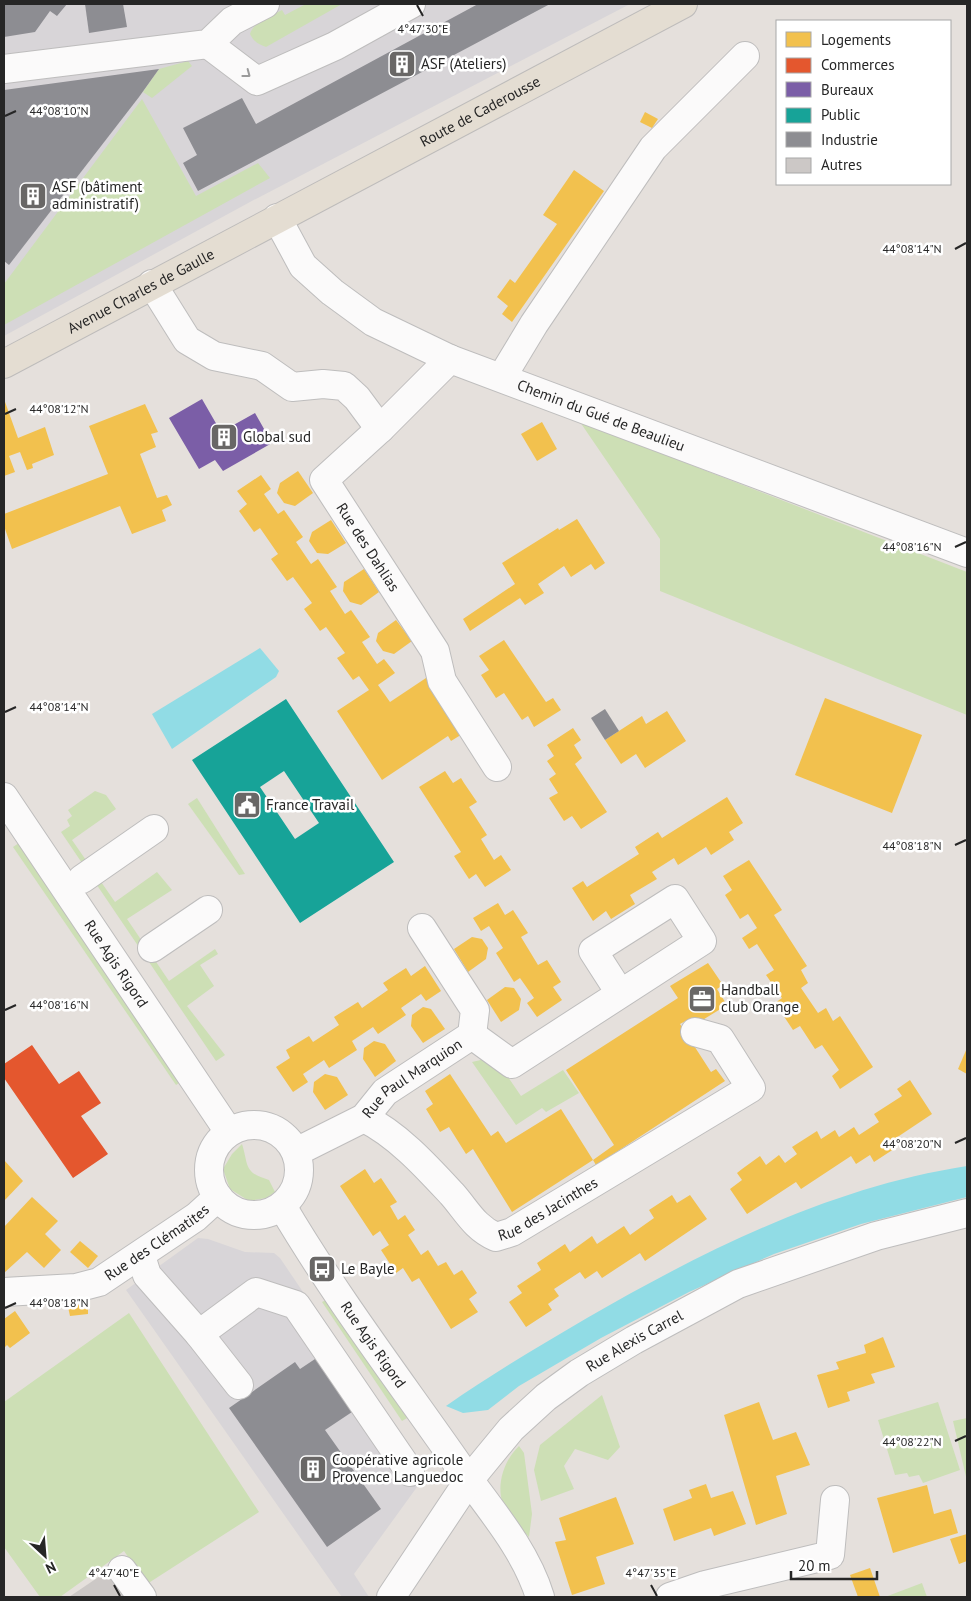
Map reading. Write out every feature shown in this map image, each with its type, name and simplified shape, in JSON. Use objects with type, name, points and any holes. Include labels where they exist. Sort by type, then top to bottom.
[{"type":"main road","name":"Route de Caderousse","points":[[277,218],[683,4]]},
{"type":"main road","name":"Avenue Charles de Gaulle","points":[[4,364],[277,218]]},
{"type":"street","points":[[208,44],[232,13],[265,4]]},
{"type":"street","points":[[4,70],[208,44],[257,81],[335,46],[411,4]]},
{"type":"street","points":[[502,377],[534,324],[653,148],[745,56]]},
{"type":"street","name":"Chemin du Gué de Beaulieu","points":[[277,218],[303,266],[332,292],[373,322],[450,358],[967,553]]},
{"type":"street","points":[[152,284],[188,340],[214,356],[262,366],[292,387],[323,384],[344,386],[357,398],[380,429]]},
{"type":"street","name":"Rue des Dahlias","points":[[450,358],[380,429],[324,480],[435,650],[442,681],[497,766]]},
{"type":"street","name":"Rue Agis Rigord","points":[[4,797],[229,1132]]},
{"type":"street","points":[[82,879],[154,829]]},
{"type":"street","points":[[472,1035],[512,1064],[702,941],[675,899],[593,951],[620,993]]},
{"type":"street","points":[[152,948],[208,910]]},
{"type":"street","name":"Rue Paul Marquion","points":[[296,1152],[364,1118],[385,1092],[472,1035],[475,1010],[422,928]]},
{"type":"street","name":"Rue des Jacinthes","points":[[364,1118],[386,1129],[452,1195],[482,1230],[496,1237],[512,1232],[751,1088],[720,1039],[695,1032]]},
{"type":"street","points":[[259,1124],[275,1129],[288,1138],[296,1152],[299,1163],[298,1181],[290,1197],[282,1206],[269,1213],[255,1215],[241,1213],[228,1207],[218,1197],[210,1180],[209,1162],[216,1145],[229,1132],[243,1125],[259,1124]]},
{"type":"street","name":"Rue des Clématites","points":[[4,1292],[76,1288],[98,1282],[140,1256],[196,1216],[218,1197]]},
{"type":"street","name":"Rue Agis Rigord","points":[[282,1206],[322,1269],[516,1546],[535,1581],[540,1597]]},
{"type":"street","name":"Rue Alexis Carrel","points":[[391,1597],[469,1480],[512,1429],[546,1397],[579,1373],[643,1335],[738,1284],[876,1236],[967,1213]]},
{"type":"street","points":[[140,1256],[147,1276],[199,1334],[239,1385]]},
{"type":"street","points":[[199,1334],[256,1292],[296,1305],[410,1472]]},
{"type":"street","points":[[670,1597],[705,1585],[830,1555],[835,1500]]},
{"type":"street","points":[[122,1570],[142,1597]]},
{"type":"shaded area","points":[[4,4],[630,4],[250,202],[4,336]]},
{"type":"shaded area","points":[[198,1238],[208,1239],[245,1252],[274,1253],[280,1258],[418,1462],[425,1476],[354,1574],[369,1597],[342,1597],[126,1290]]},
{"type":"green space","points":[[306,4],[342,4],[266,47],[256,42],[250,34],[252,29],[263,19],[282,10],[285,15]]},
{"type":"green space","points":[[188,61],[192,66],[152,98],[143,92],[159,69]]},
{"type":"green space","points":[[142,99],[196,196],[258,163],[270,178],[4,325],[4,284]]},
{"type":"green space","points":[[580,422],[967,572],[967,715],[660,591],[660,539]]},
{"type":"green space","points":[[95,791],[106,795],[116,809],[72,840],[115,902],[157,872],[172,890],[127,919],[169,981],[215,949],[218,954],[200,965],[214,986],[187,1006],[225,1055],[216,1061],[61,832],[70,826],[67,820],[72,816],[68,810]]},
{"type":"green space","points":[[197,798],[245,874],[239,875],[188,804]]},
{"type":"green space","points":[[19,843],[182,1081],[176,1085],[13,847]]},
{"type":"green space","points":[[485,1059],[508,1077],[521,1096],[563,1070],[579,1093],[546,1112],[542,1108],[516,1125],[472,1062]]},
{"type":"green space","points":[[242,1144],[248,1167],[255,1174],[269,1180],[275,1192],[266,1198],[249,1201],[230,1189],[223,1169],[232,1154]]},
{"type":"green space","points":[[326,1300],[407,1418],[402,1421],[322,1302]]},
{"type":"green space","points":[[129,1313],[259,1512],[147,1584],[124,1551],[60,1597],[40,1597],[4,1547],[4,1402]]},
{"type":"green space","points":[[602,1395],[620,1447],[608,1460],[575,1449],[564,1466],[574,1489],[541,1501],[534,1470],[540,1445]]},
{"type":"green space","points":[[938,1402],[960,1470],[923,1483],[919,1475],[909,1477],[907,1473],[895,1475],[878,1420]]},
{"type":"green space","points":[[967,1418],[967,1481],[953,1421]]},
{"type":"green space","points":[[519,1446],[524,1453],[532,1514],[529,1537],[503,1505],[500,1487],[508,1460]]},
{"type":"green space","points":[[922,1583],[927,1597],[885,1597]]},
{"type":"water","points":[[260,648],[279,671],[276,677],[172,749],[152,714]]},
{"type":"water","points":[[967,1166],[967,1197],[861,1224],[774,1254],[689,1292],[601,1338],[519,1386],[488,1410],[463,1413],[446,1406],[516,1360],[587,1318],[677,1269],[770,1224],[818,1205],[867,1189],[916,1176]]},
{"type":"building: Logements","points":[[645,112],[658,119],[652,128],[640,122]]},
{"type":"building: Logements","points":[[574,170],[604,191],[512,322],[502,314],[508,306],[497,297],[510,279],[515,283],[557,224],[543,215]]},
{"type":"building: Logements","points":[[4,399],[18,438],[45,427],[54,455],[32,464],[33,468],[27,470],[20,452],[9,456],[15,472],[4,476]]},
{"type":"building: Logements","points":[[145,404],[158,432],[151,434],[156,447],[140,454],[157,498],[167,495],[172,505],[162,510],[166,521],[132,534],[120,506],[12,549],[4,526],[4,514],[108,474],[89,426]]},
{"type":"building: Logements","points":[[542,422],[557,449],[537,461],[521,434]]},
{"type":"building: Logements","points":[[298,471],[313,493],[295,506],[284,503],[277,493],[280,483]]},
{"type":"building: Logements","points":[[261,475],[271,489],[264,494],[278,514],[284,510],[303,537],[296,542],[311,564],[318,559],[337,587],[330,591],[345,614],[351,610],[370,637],[362,642],[377,664],[384,659],[395,673],[378,685],[390,702],[426,678],[464,733],[451,741],[448,736],[382,780],[337,711],[369,690],[359,676],[353,680],[337,658],[345,653],[326,627],[320,631],[304,609],[312,603],[293,577],[287,581],[271,559],[278,554],[260,528],[254,532],[239,511],[247,504],[237,491]]},
{"type":"building: Logements","points":[[577,519],[605,563],[595,570],[591,564],[571,577],[564,566],[538,584],[544,593],[525,605],[520,598],[470,631],[463,619],[515,584],[502,563],[558,528],[559,530]]},
{"type":"building: Logements","points":[[331,520],[346,543],[328,554],[317,553],[309,541],[312,532]]},
{"type":"building: Logements","points":[[364,569],[379,592],[361,605],[350,602],[343,591],[344,582]]},
{"type":"building: Logements","points":[[396,620],[412,641],[394,654],[383,651],[376,641],[378,633]]},
{"type":"building: Logements","points":[[504,640],[546,702],[553,698],[561,710],[534,727],[528,716],[522,720],[504,693],[496,698],[481,675],[489,670],[479,656]]},
{"type":"building: Logements","points":[[825,698],[922,735],[892,813],[795,775]]},
{"type":"building: Logements","points":[[667,711],[686,741],[645,768],[636,754],[621,764],[605,740],[642,716],[646,724]]},
{"type":"building: Logements","points":[[573,728],[581,740],[574,745],[582,758],[575,764],[607,812],[581,829],[572,816],[564,821],[549,798],[558,793],[549,779],[556,774],[547,761],[554,756],[547,745]]},
{"type":"building: Logements","points":[[445,771],[453,783],[461,778],[477,802],[469,807],[487,835],[481,839],[494,860],[501,855],[511,870],[485,887],[476,874],[469,879],[454,856],[461,852],[419,787]]},
{"type":"building: Logements","points":[[727,797],[743,823],[729,832],[734,840],[711,855],[706,847],[678,865],[674,858],[652,872],[657,879],[630,895],[635,904],[611,919],[606,911],[593,921],[572,888],[583,881],[587,887],[639,854],[635,847],[658,832],[662,838]]},
{"type":"building: Logements","points":[[749,860],[782,910],[774,915],[807,966],[801,970],[808,983],[801,988],[818,1013],[826,1008],[833,1021],[840,1016],[873,1067],[840,1089],[832,1076],[839,1070],[822,1045],[815,1049],[800,1026],[793,1030],[775,1003],[782,998],[766,975],[774,970],[757,944],[749,949],[742,938],[757,928],[748,914],[740,919],[725,895],[732,890],[723,876]]},
{"type":"building: Logements","points":[[498,903],[505,915],[513,910],[528,933],[521,937],[538,965],[547,960],[561,982],[553,987],[562,1000],[537,1017],[527,1003],[534,998],[520,978],[514,982],[496,953],[503,948],[489,926],[481,931],[473,918]]},
{"type":"building: Logements","points":[[472,937],[482,939],[488,948],[486,959],[468,972],[454,949]]},
{"type":"building: Logements","points":[[708,963],[723,985],[717,989],[727,1005],[696,1024],[691,1018],[680,1024],[711,1072],[716,1069],[725,1081],[596,1165],[593,1160],[614,1145],[566,1070],[678,998],[670,986]]},
{"type":"building: Logements","points":[[425,966],[441,991],[426,1001],[421,994],[401,1008],[406,1015],[378,1034],[373,1027],[352,1041],[357,1050],[329,1068],[324,1060],[303,1074],[308,1082],[293,1092],[276,1067],[290,1058],[286,1050],[309,1036],[313,1042],[339,1025],[334,1017],[358,1002],[362,1008],[388,990],[383,983],[406,968],[411,976]]},
{"type":"building: Logements","points":[[505,987],[514,988],[521,999],[519,1010],[501,1022],[487,1000]]},
{"type":"building: Logements","points":[[423,1007],[431,1009],[445,1029],[423,1043],[411,1026],[412,1015]]},
{"type":"building: Logements","points":[[374,1041],[385,1044],[396,1061],[375,1077],[363,1059],[364,1048]]},
{"type":"building: Logements","points":[[967,1048],[967,1074],[958,1069]]},
{"type":"building: Logements","points":[[325,1074],[337,1077],[348,1095],[325,1110],[313,1092],[314,1082]]},
{"type":"building: Logements","points":[[450,1074],[491,1136],[498,1131],[506,1143],[561,1109],[593,1160],[512,1212],[473,1149],[466,1154],[449,1127],[440,1132],[426,1109],[433,1104],[425,1091]]},
{"type":"building: Logements","points":[[910,1080],[932,1114],[893,1140],[897,1147],[874,1162],[870,1155],[856,1164],[851,1156],[801,1189],[796,1182],[747,1214],[730,1189],[742,1180],[737,1173],[760,1156],[766,1165],[779,1155],[785,1163],[797,1154],[792,1147],[817,1131],[821,1139],[835,1130],[839,1137],[854,1127],[859,1135],[879,1122],[874,1114],[902,1096],[897,1089]]},
{"type":"building: Logements","points":[[4,1160],[23,1181],[4,1201]]},
{"type":"building: Logements","points":[[365,1169],[374,1183],[381,1178],[397,1202],[390,1206],[398,1220],[405,1215],[415,1230],[408,1235],[421,1255],[428,1250],[438,1266],[446,1262],[454,1275],[462,1270],[477,1293],[469,1299],[478,1312],[451,1329],[419,1278],[412,1282],[403,1268],[396,1273],[381,1250],[389,1245],[380,1231],[373,1236],[340,1186]]},
{"type":"building: Logements","points":[[672,1195],[677,1203],[690,1195],[707,1219],[645,1261],[640,1253],[602,1278],[597,1271],[585,1279],[580,1272],[554,1289],[559,1296],[548,1304],[552,1310],[526,1327],[509,1302],[522,1293],[517,1286],[541,1270],[537,1263],[565,1244],[570,1252],[592,1236],[597,1244],[624,1226],[630,1235],[654,1218],[649,1210]]},
{"type":"building: Logements","points":[[32,1197],[58,1221],[45,1234],[61,1250],[44,1268],[27,1252],[4,1273],[4,1227]]},
{"type":"building: Logements","points":[[80,1241],[98,1256],[88,1268],[70,1252]]},
{"type":"building: Logements","points":[[88,1303],[88,1314],[70,1316],[68,1307]]},
{"type":"building: Logements","points":[[15,1311],[30,1333],[10,1348],[7,1345],[4,1348],[4,1319]]},
{"type":"building: Logements","points":[[883,1337],[895,1367],[871,1374],[875,1383],[847,1392],[850,1401],[828,1408],[817,1375],[839,1369],[836,1362],[866,1353],[864,1345]]},
{"type":"building: Logements","points":[[759,1402],[773,1440],[796,1432],[810,1465],[776,1476],[787,1514],[756,1525],[724,1415]]},
{"type":"building: Logements","points":[[706,1484],[711,1498],[733,1491],[746,1524],[714,1536],[711,1528],[674,1541],[663,1509],[692,1498],[689,1490]]},
{"type":"building: Logements","points":[[927,1485],[934,1514],[951,1509],[958,1533],[893,1553],[877,1498]]},
{"type":"building: Logements","points":[[616,1497],[634,1544],[596,1557],[605,1584],[572,1595],[555,1542],[566,1540],[559,1518]]},
{"type":"building: Logements","points":[[967,1534],[967,1561],[959,1564],[950,1539]]},
{"type":"building: Logements","points":[[870,1568],[880,1597],[858,1597],[850,1575]]},
{"type":"building: Commerces","points":[[32,1045],[59,1084],[79,1071],[101,1103],[81,1116],[108,1154],[73,1178],[4,1078],[4,1064]]},
{"type":"building: Bureaux","name":"Global sud","points":[[202,399],[221,432],[255,413],[272,443],[223,471],[215,460],[199,469],[169,418]]},
{"type":"building: Public","name":"France Travail","points":[[286,699],[394,862],[300,923],[192,760]],"holes":[[[284,771],[319,823],[295,839],[260,787]]]},
{"type":"building: Industrie","points":[[4,4],[67,4],[57,16],[50,11],[35,32],[4,37]]},
{"type":"building: Industrie","points":[[85,4],[123,4],[127,27],[89,33]]},
{"type":"building: Industrie","name":"ASF (Ateliers)","points":[[478,4],[550,4],[198,191],[183,163],[197,155],[183,128],[242,98],[256,124]]},
{"type":"building: Industrie","name":"ASF (bâtiment administratif)","points":[[159,69],[9,265],[4,261],[4,90]]},
{"type":"building: Industrie","points":[[605,709],[619,731],[605,740],[591,718]]},
{"type":"building: Industrie","name":"Coopérative agricole Provence Languedoc","points":[[321,1355],[358,1408],[325,1430],[381,1509],[327,1547],[229,1408],[295,1362],[300,1369]]},
{"type":"building: Autres","points":[[106,1572],[124,1597],[69,1597]]},
{"type":"place","name":"ASF (Ateliers)","points":[[402,64]]},
{"type":"place","name":"ASF (bâtiment administratif)","points":[[33,196]]},
{"type":"place","name":"Global sud","points":[[224,437]]},
{"type":"place","name":"France Travail","points":[[247,805]]},
{"type":"place","name":"Handball club Orange","points":[[702,999]]},
{"type":"place","name":"Le Bayle","points":[[322,1269]]},
{"type":"place","name":"Coopérative agricole Provence Languedoc","points":[[313,1469]]}]
